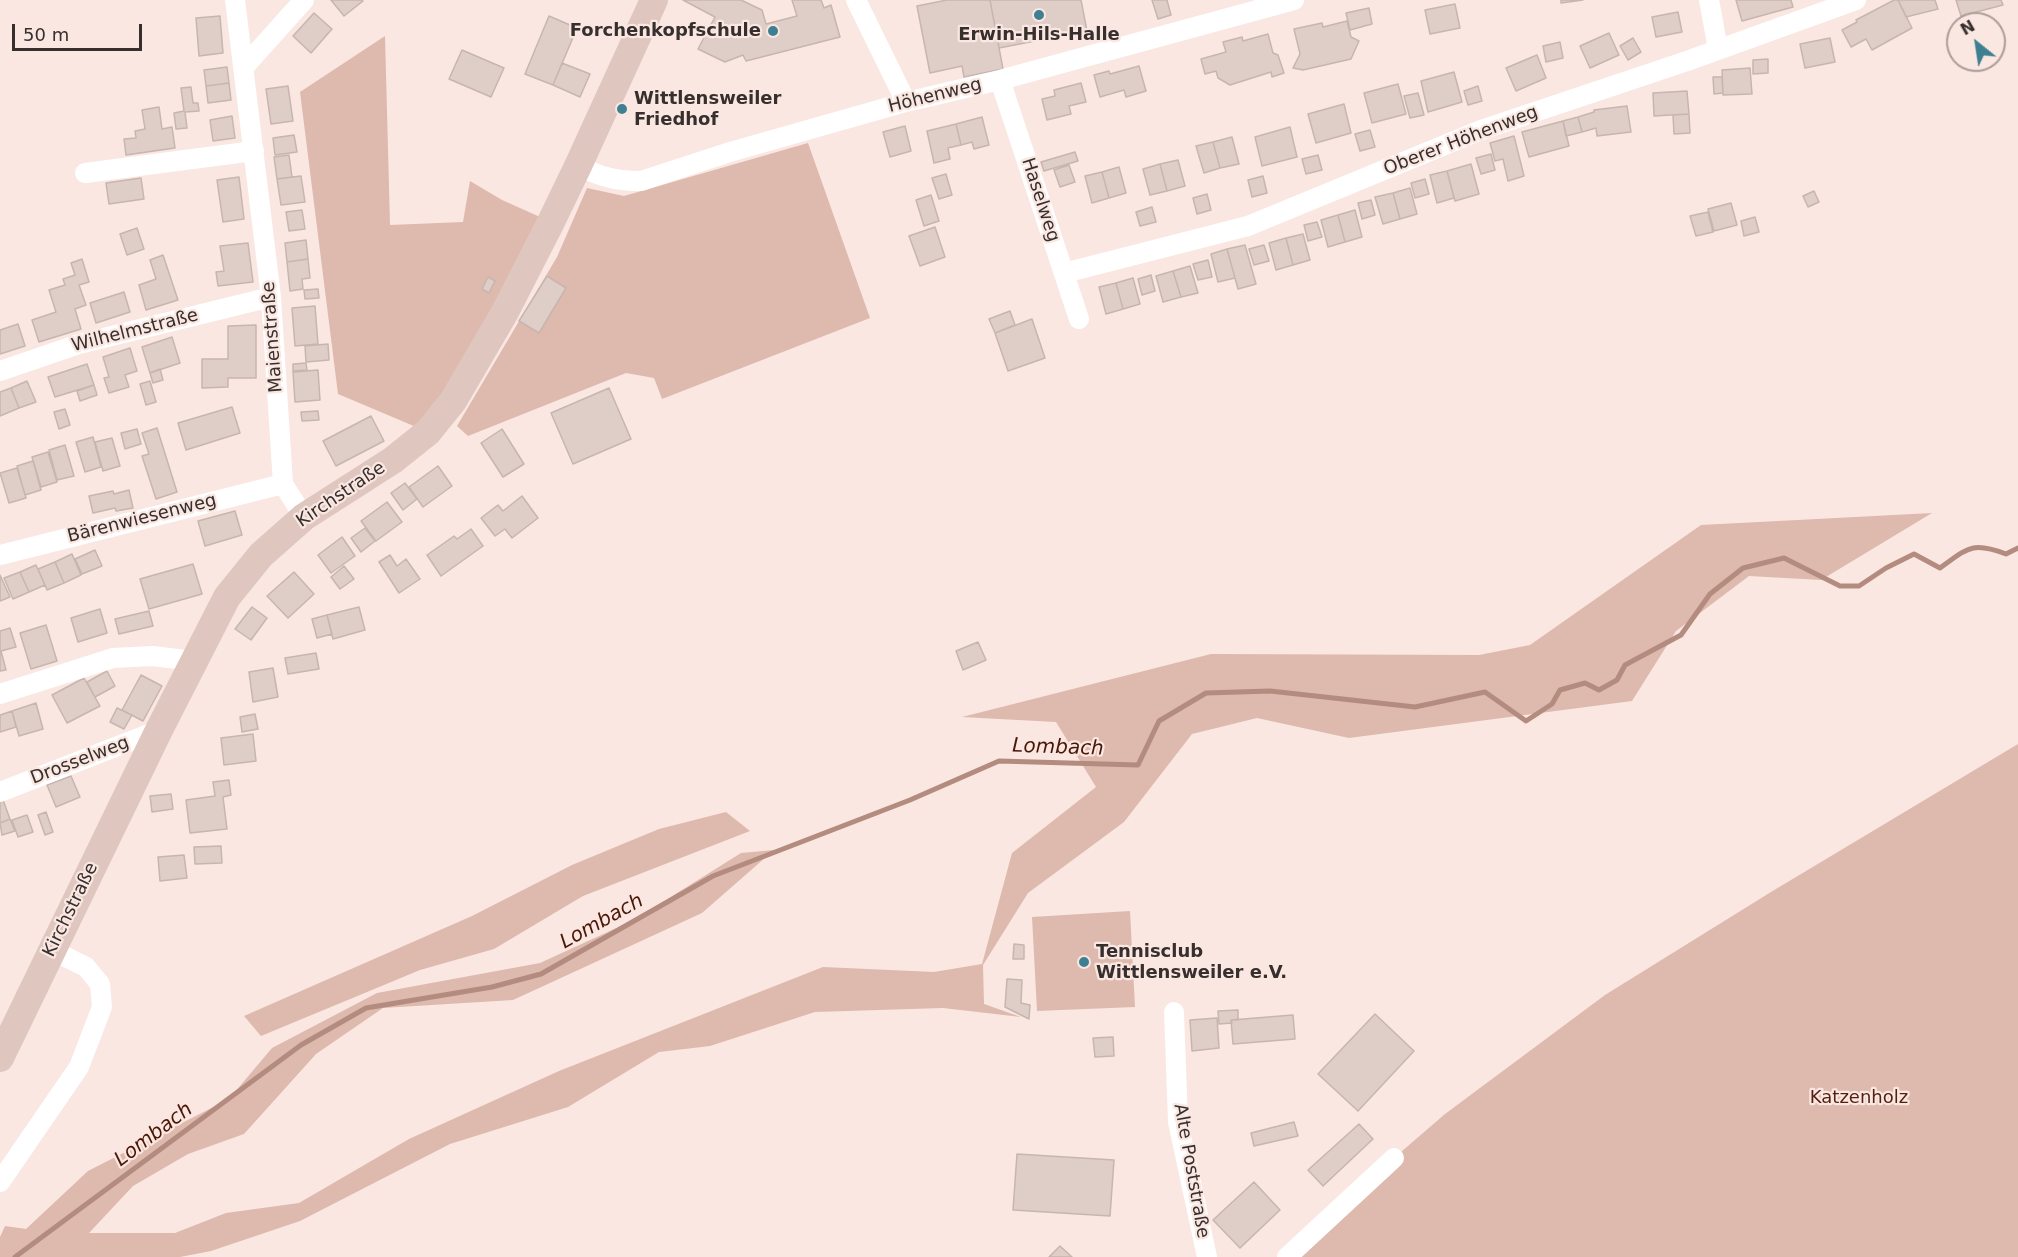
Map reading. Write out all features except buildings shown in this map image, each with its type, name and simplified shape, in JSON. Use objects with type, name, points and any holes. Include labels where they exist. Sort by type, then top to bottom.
[{"type":"street","name":"Maienstraße","points":[[235,0],[271,297],[283,484],[303,517]]},
{"type":"street","points":[[244,67],[304,0]]},
{"type":"street","name":"Kirchstraße","points":[[0,1058],[159,730],[227,597],[261,555],[303,517],[393,460],[428,432],[453,401],[505,312],[578,166],[654,0]]},
{"type":"street","points":[[856,0],[906,102]]},
{"type":"street","name":"Höhenweg","points":[[578,166],[598,176],[641,181],[730,152],[906,102],[1000,80],[1294,0]]},
{"type":"street","points":[[1709,0],[1718,49]]},
{"type":"street","name":"Oberer Höhenweg","points":[[1064,273],[1248,226],[1481,130],[1856,0]]},
{"type":"street","name":"Haselweg","points":[[1000,80],[1079,319]]},
{"type":"street","points":[[86,173],[254,152]]},
{"type":"street","name":"Wilhelmstraße","points":[[0,371],[79,344],[271,297]]},
{"type":"street","name":"Bärenwiesenweg","points":[[0,555],[283,484]]},
{"type":"street","points":[[0,694],[113,658],[153,656],[193,661]]},
{"type":"street","name":"Drosselweg","points":[[0,792],[159,730]]},
{"type":"street","points":[[0,1182],[79,1067],[102,1007],[100,984],[86,967],[52,950]]},
{"type":"street","name":"Alte Poststraße","points":[[1174,1012],[1178,1122],[1207,1257]]},
{"type":"street","points":[[1287,1257],[1394,1158]]},
{"type":"green space","points":[[385,36],[390,225],[463,222],[470,181],[502,200],[540,217],[428,432],[338,394],[300,92]]},
{"type":"green space","points":[[808,143],[870,318],[662,399],[654,378],[626,373],[468,436],[457,426],[557,257],[587,188],[624,196]]},
{"type":"green space","points":[[1932,513],[1821,580],[1749,576],[1676,631],[1632,701],[1349,738],[1257,718],[1192,734],[1124,822],[1028,893],[983,965],[984,1004],[1021,1017],[943,1008],[815,1012],[710,1046],[659,1052],[568,1107],[450,1144],[300,1221],[211,1251],[180,1257],[0,1257],[0,1237],[5,1226],[26,1229],[88,1171],[229,1099],[272,1048],[377,993],[540,963],[634,920],[741,853],[774,850],[702,913],[513,1000],[383,1008],[316,1054],[244,1134],[188,1154],[133,1186],[89,1233],[175,1233],[226,1213],[299,1203],[409,1139],[559,1071],[823,967],[934,972],[982,964],[1012,853],[1096,787],[1056,722],[962,717],[1211,654],[1479,655],[1530,645],[1701,525]]},
{"type":"green space","name":"Katzenholz","points":[[2018,744],[2018,1257],[1294,1257],[1394,1158],[1445,1114],[1605,995],[1771,892]]},
{"type":"green space","points":[[726,812],[750,831],[583,896],[494,949],[420,970],[261,1036],[244,1016],[472,916],[572,865],[659,829]]},
{"type":"green space","name":"Tennisclub Wittlensweiler e.V.","points":[[1130,911],[1135,1007],[1037,1011],[1032,917]]},
{"type":"waterway","name":"Lombach","points":[[15,1257],[301,1045],[366,1008],[492,987],[541,974],[713,876],[910,800],[999,761],[1138,765],[1159,721],[1206,693],[1270,691],[1415,707],[1485,692],[1526,721],[1552,704],[1560,690],[1585,683],[1599,690],[1617,680],[1625,665],[1681,635],[1710,594],[1743,568],[1784,558],[1840,586],[1859,586],[1886,568],[1914,554],[1940,568],[1964,551],[1978,547],[2006,554],[2018,548]]},
{"type":"place","name":"Erwin-Hils-Halle","points":[[1039,15]]},
{"type":"place","name":"Forchenkopfschule","points":[[773,31]]},
{"type":"place","name":"Wittlensweiler Friedhof","points":[[622,109]]},
{"type":"place","name":"Tennisclub Wittlensweiler e.V.","points":[[1084,962]]}]
